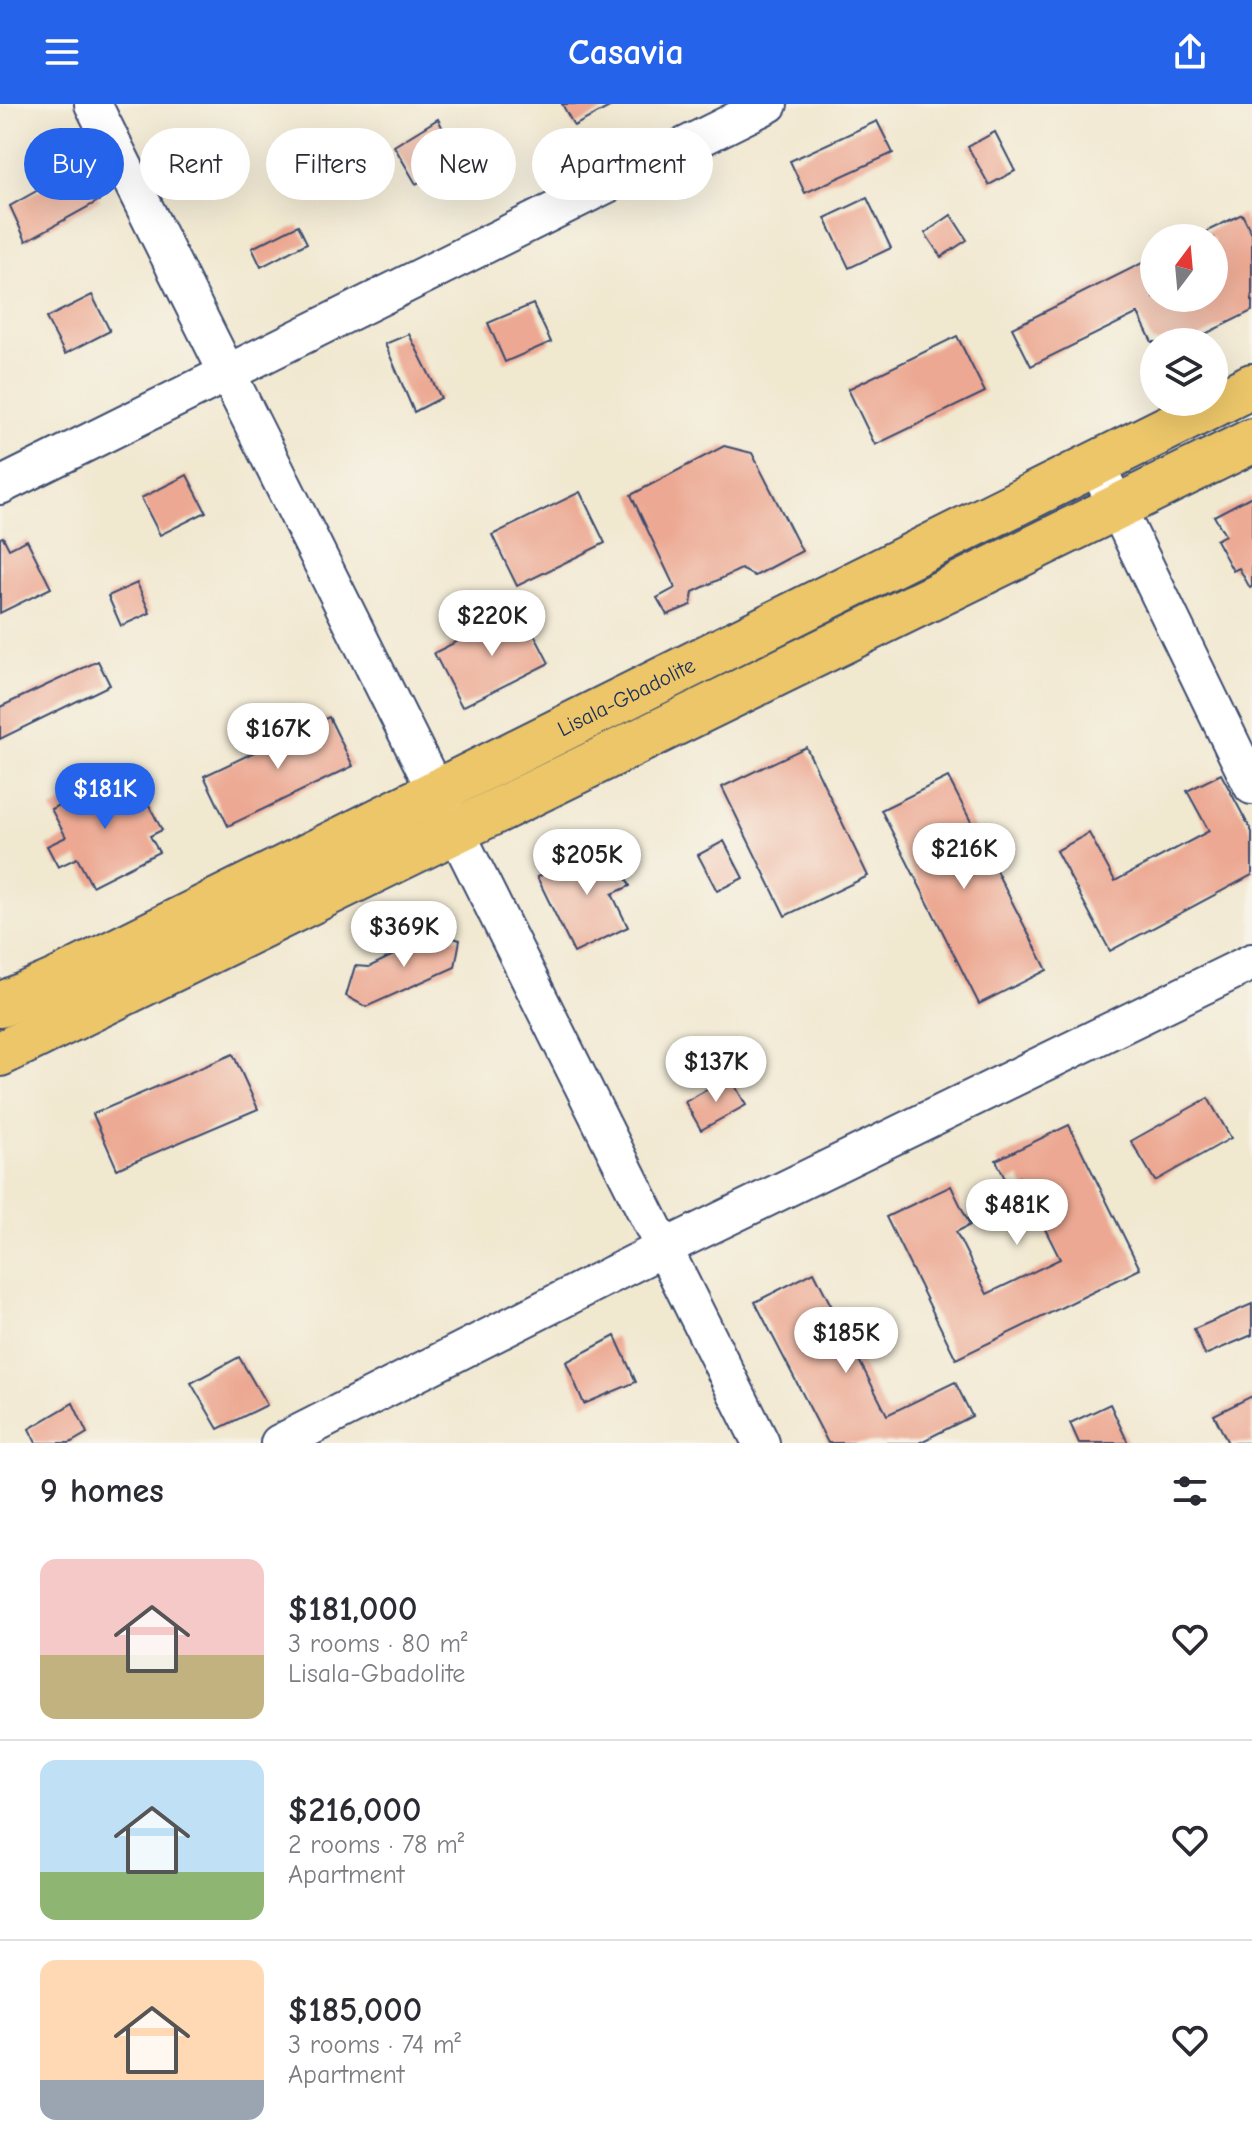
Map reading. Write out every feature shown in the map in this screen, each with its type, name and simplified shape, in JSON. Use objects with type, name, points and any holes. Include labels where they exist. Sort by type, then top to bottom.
[{"type":"main road","name":"Lisala-Gbadolite","points":[[0,1054],[69,998],[436,793],[1252,386]]},
{"type":"main road","name":"Lisala-Gbadolite","points":[[0,1005],[69,998],[456,832],[1252,441]]},
{"type":"street","points":[[93,104],[761,1443]]},
{"type":"street","points":[[0,486],[769,104]]},
{"type":"street","points":[[1095,462],[1252,786]]},
{"type":"street","points":[[279,1443],[664,1248],[1252,962]]},
{"type":"building","points":[[562,104],[615,104],[574,126]]},
{"type":"building","points":[[438,119],[442,128],[423,128]]},
{"type":"building","points":[[877,121],[893,153],[805,193],[790,161]]},
{"type":"building","points":[[995,132],[1015,171],[989,185],[968,147]]},
{"type":"building","points":[[411,136],[411,175],[395,148]]},
{"type":"building","points":[[24,198],[100,200],[26,241],[10,206]]},
{"type":"building","points":[[867,198],[891,248],[849,268],[825,218]]},
{"type":"building","points":[[1242,214],[1252,234],[1252,311],[1217,328],[1145,328],[1138,313],[1031,366],[1012,328],[1140,264],[1140,312],[1228,312],[1228,224],[1222,224]]},
{"type":"building","points":[[951,215],[967,240],[941,257],[925,233]]},
{"type":"building","points":[[298,225],[307,243],[261,267],[252,248]]},
{"type":"building","points":[[92,295],[110,331],[65,354],[46,318]]},
{"type":"building","points":[[533,304],[551,342],[505,362],[488,323]]},
{"type":"building","points":[[409,334],[441,398],[414,412],[385,344]]},
{"type":"building","points":[[957,336],[985,392],[875,445],[848,389]]},
{"type":"building","points":[[724,446],[752,453],[802,551],[755,576],[741,569],[693,592],[691,605],[667,615],[657,598],[675,588],[631,495]]},
{"type":"building","points":[[187,475],[206,512],[160,535],[141,498]]},
{"type":"building","points":[[580,492],[605,543],[517,586],[492,535]]},
{"type":"building","points":[[1252,496],[1250,588],[1239,568],[1233,571],[1216,540],[1225,535],[1214,516]]},
{"type":"building","points":[[3,537],[9,549],[27,540],[51,588],[0,613],[0,538]]},
{"type":"building","points":[[137,583],[150,613],[121,626],[108,596]]},
{"type":"building","points":[[521,609],[549,663],[462,707],[434,653]]},
{"type":"building","points":[[98,661],[110,685],[0,739],[0,707]]},
{"type":"building","points":[[329,717],[353,766],[228,826],[204,776]]},
{"type":"building","points":[[806,747],[868,876],[785,916],[722,787]]},
{"type":"building","points":[[1221,774],[1252,832],[1252,875],[1110,951],[1056,851],[1089,833],[1115,881],[1209,831],[1187,791]]},
{"type":"building","points":[[119,775],[129,795],[141,790],[162,830],[150,836],[159,852],[92,886],[77,858],[58,867],[47,846],[66,837],[51,809]]},
{"type":"building","points":[[948,777],[1047,970],[979,1004],[881,810]]},
{"type":"building","points":[[724,841],[743,878],[717,891],[698,855]]},
{"type":"building","points":[[609,843],[630,886],[612,894],[628,927],[574,953],[537,877]]},
{"type":"building","points":[[426,930],[460,940],[455,967],[366,1007],[346,996],[355,966],[369,967],[424,940]]},
{"type":"building","points":[[233,1054],[258,1109],[117,1169],[93,1114]]},
{"type":"building","points":[[730,1077],[746,1105],[701,1130],[685,1102]]},
{"type":"building","points":[[1208,1098],[1231,1138],[1155,1181],[1131,1141]]},
{"type":"building","points":[[1069,1125],[1140,1269],[956,1359],[886,1217],[951,1186],[970,1225],[956,1232],[987,1294],[1060,1259],[1019,1177],[1007,1183],[996,1160]]},
{"type":"building","points":[[814,1272],[887,1415],[955,1382],[972,1416],[919,1443],[828,1443],[755,1302]]},
{"type":"building","points":[[1252,1304],[1252,1335],[1205,1355],[1194,1329]]},
{"type":"building","points":[[615,1336],[636,1382],[584,1404],[566,1362]]},
{"type":"building","points":[[239,1357],[267,1405],[218,1429],[191,1383]]},
{"type":"building","points":[[1252,1396],[1252,1443],[1228,1443],[1214,1415]]},
{"type":"building","points":[[73,1403],[87,1433],[70,1443],[36,1443],[29,1429]]},
{"type":"building","points":[[1110,1404],[1128,1443],[1079,1443],[1070,1423]]}]
